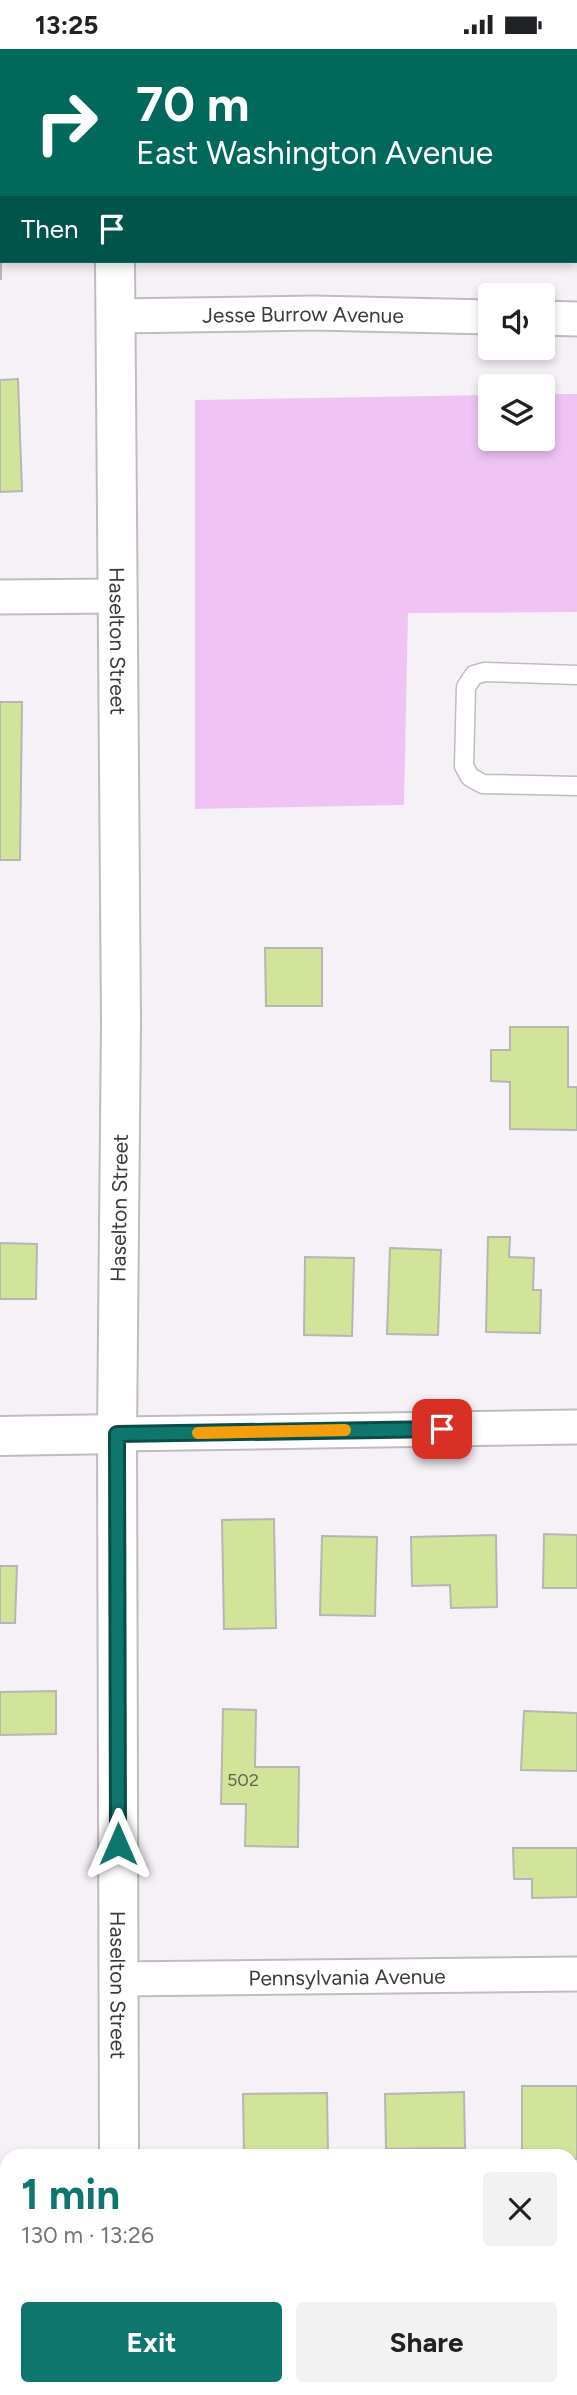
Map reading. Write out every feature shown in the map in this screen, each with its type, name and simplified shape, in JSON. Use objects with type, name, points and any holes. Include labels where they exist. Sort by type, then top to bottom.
[{"type":"street","name":"Haselton Street","points":[[116,263],[121,1022],[117,1434],[119,2149]]},
{"type":"street","name":"Jesse Burrow Avenue","points":[[116,316],[314,313],[478,317]]},
{"type":"street","points":[[555,319],[577,319]]},
{"type":"street","points":[[0,597],[117,596]]},
{"type":"street","points":[[0,1436],[577,1427]]},
{"type":"street","name":"Pennsylvania Avenue","points":[[118,1979],[577,1974]]},
{"type":"lane","points":[[577,675],[485,672],[474,675],[466,687],[464,767],[470,777],[483,784],[577,786]]},
{"type":"shaded area","points":[[555,394],[577,394],[577,612],[408,613],[404,805],[195,809],[195,400],[478,395],[478,451],[555,451]]},
{"type":"building","points":[[18,379],[22,491],[0,492],[0,380]]},
{"type":"building","points":[[0,702],[22,702],[20,860],[0,860]]},
{"type":"building","points":[[265,948],[322,948],[322,1006],[266,1006]]},
{"type":"building","points":[[510,1027],[568,1027],[568,1087],[577,1087],[577,1130],[510,1129],[510,1082],[491,1081],[491,1050],[510,1050]]},
{"type":"building","points":[[488,1237],[510,1237],[509,1257],[534,1258],[533,1290],[541,1290],[540,1333],[486,1332]]},
{"type":"building","points":[[0,1243],[37,1244],[36,1299],[0,1299]]},
{"type":"building","points":[[390,1248],[441,1250],[438,1335],[387,1334]]},
{"type":"building","points":[[305,1257],[354,1258],[352,1336],[304,1335]]},
{"type":"building","points":[[274,1519],[276,1628],[224,1629],[222,1520]]},
{"type":"building","points":[[544,1534],[577,1535],[577,1588],[543,1588]]},
{"type":"building","points":[[496,1535],[497,1607],[451,1608],[450,1585],[412,1586],[411,1537]]},
{"type":"building","points":[[322,1536],[377,1537],[375,1616],[320,1615]]},
{"type":"building","points":[[0,1566],[17,1566],[15,1623],[0,1623]]},
{"type":"building","points":[[56,1691],[56,1734],[0,1735],[0,1692]]},
{"type":"building","points":[[223,1709],[256,1710],[255,1767],[299,1767],[298,1847],[245,1846],[246,1804],[221,1804]]},
{"type":"building","points":[[524,1711],[577,1713],[577,1771],[521,1770]]},
{"type":"building","points":[[513,1848],[577,1848],[577,1897],[532,1898],[532,1879],[514,1879]]},
{"type":"building","points":[[522,2086],[577,2086],[577,2149],[522,2149]]},
{"type":"building","points":[[464,2092],[465,2148],[386,2149],[385,2094]]},
{"type":"building","points":[[327,2093],[328,2149],[244,2149],[243,2094]]},
{"type":"slow traffic","points":[[198,1433],[345,1430]]},
{"type":"route","points":[[118,1844],[117,1434],[442,1429]]}]
